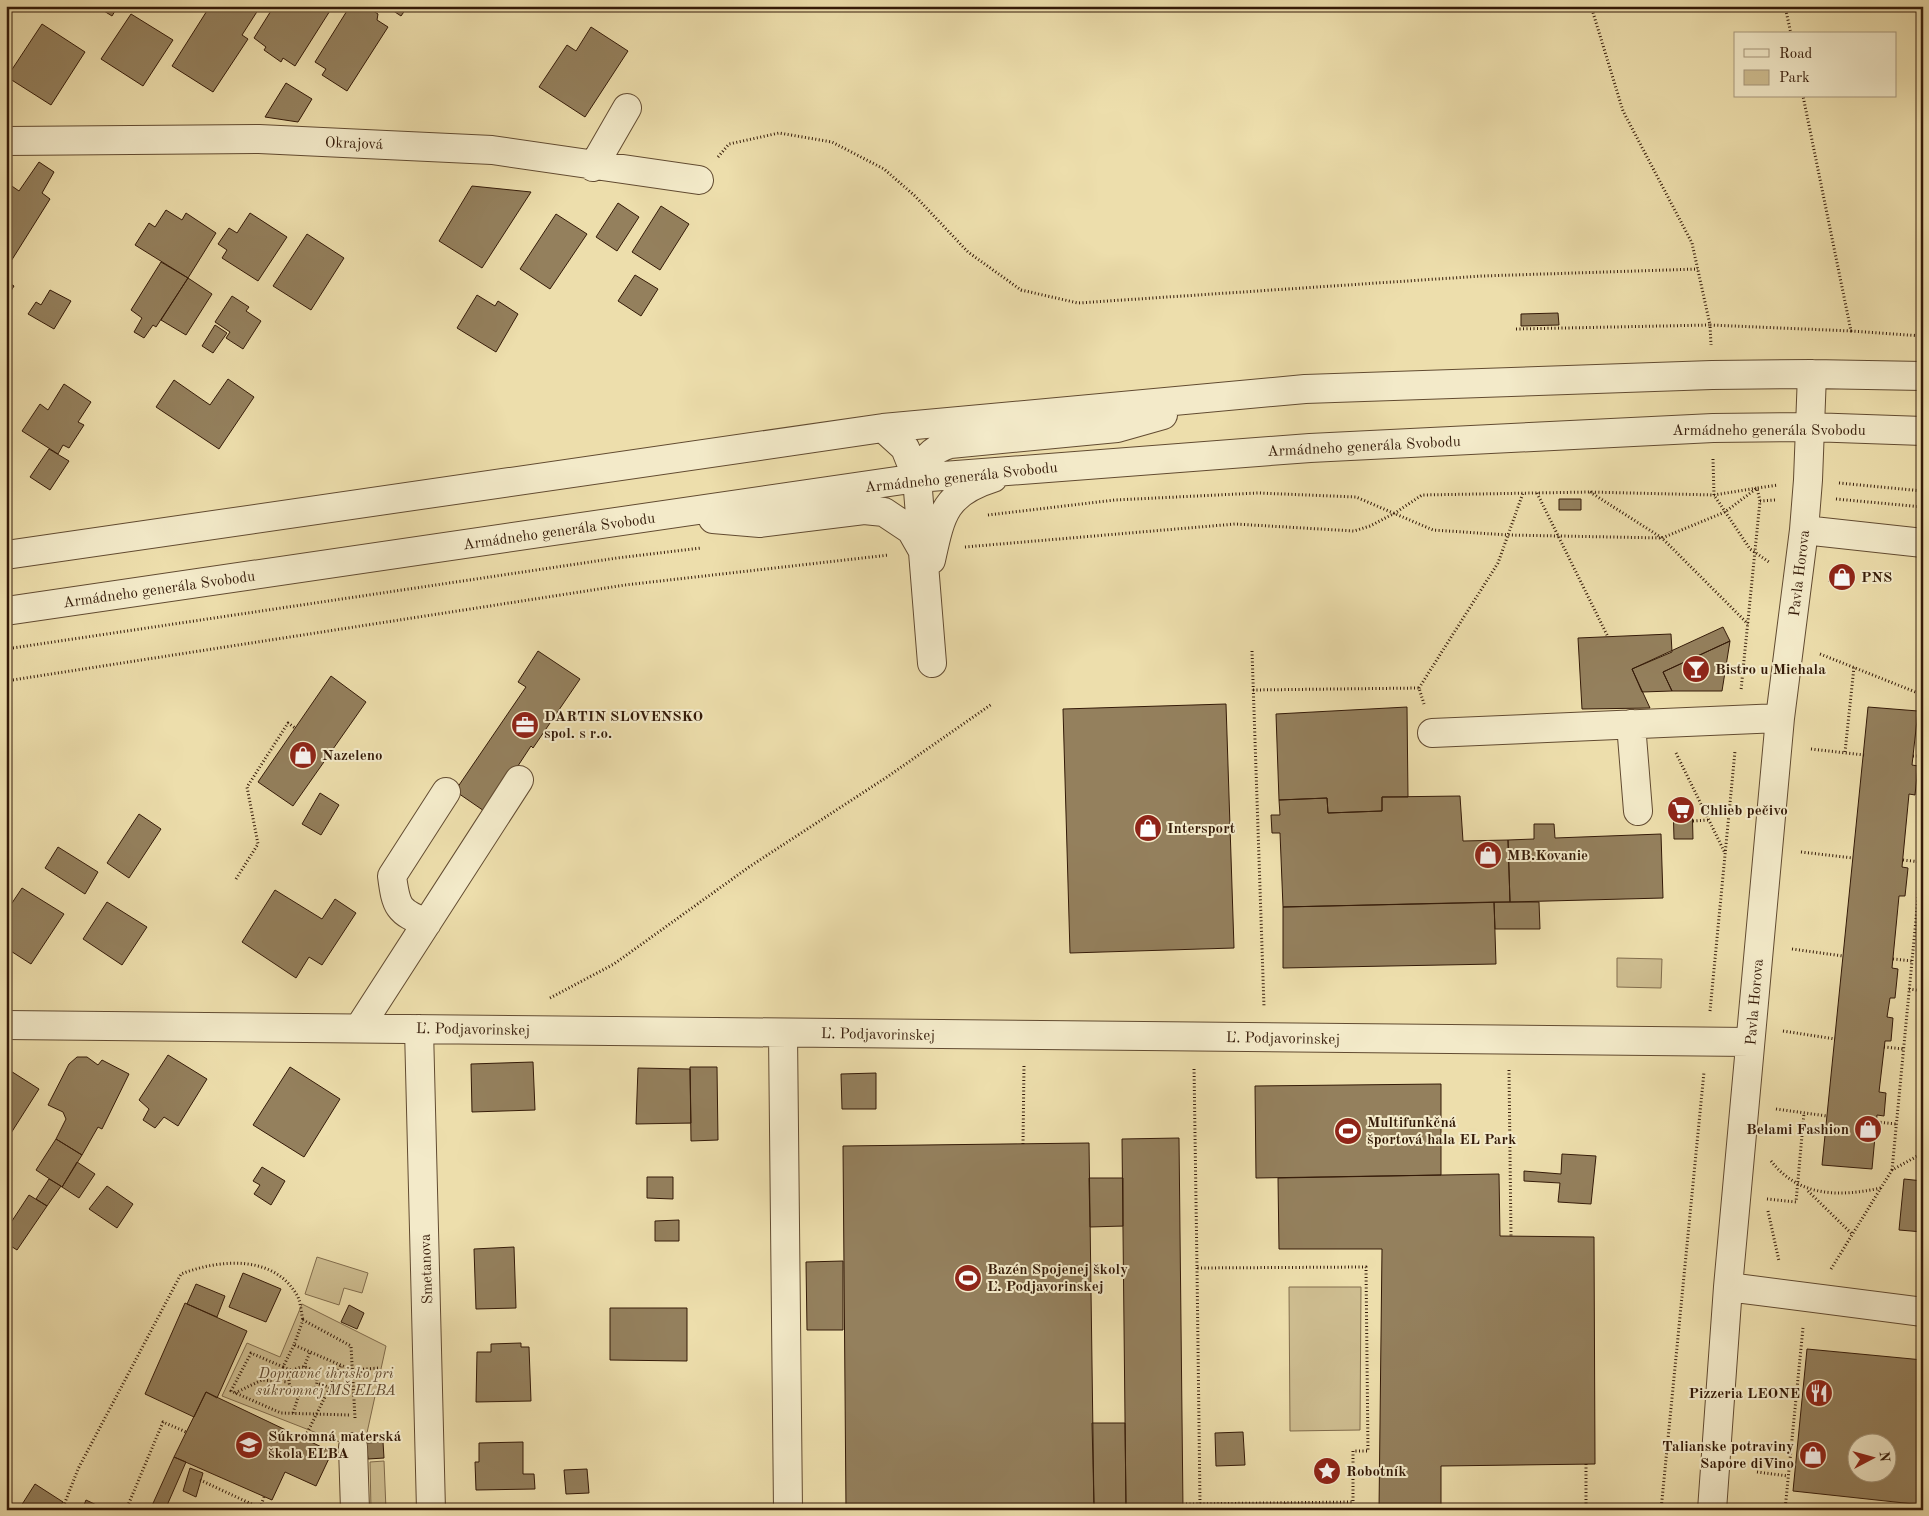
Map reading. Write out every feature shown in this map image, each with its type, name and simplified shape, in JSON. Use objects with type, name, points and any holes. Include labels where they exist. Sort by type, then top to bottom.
[{"type":"street","points":[[594,166],[627,108]]},
{"type":"street","name":"Okrajová","points":[[6,141],[259,139],[492,150],[698,180]]},
{"type":"street","points":[[6,555],[883,428],[1305,390],[1552,379],[1812,374],[1923,376]]},
{"type":"street","name":"Pavla Horova","points":[[1712,1510],[1728,1287],[1780,718],[1804,530],[1812,374]]},
{"type":"street","points":[[917,478],[924,460],[934,449],[950,444],[1117,428],[1233,396]]},
{"type":"street","name":"Armádneho generála Svobodu","points":[[6,612],[917,478],[1310,448],[1703,429],[1809,427],[1923,431]]},
{"type":"street","points":[[883,428],[905,448],[917,478],[928,550],[926,589],[932,663]]},
{"type":"street","points":[[928,550],[951,500],[976,484],[1018,470]]},
{"type":"street","points":[[666,515],[760,523],[864,510],[884,512],[911,530],[928,550]]},
{"type":"street","points":[[1804,530],[1923,543]]},
{"type":"street","points":[[1432,733],[1780,718]]},
{"type":"street","points":[[1631,724],[1638,812]]},
{"type":"street","points":[[359,1028],[519,780]]},
{"type":"street","points":[[427,922],[405,914],[395,898],[392,876],[446,792]]},
{"type":"street","name":"Ľ. Podjavorinskej","points":[[6,1025],[1750,1042]]},
{"type":"street","name":"Smetanova","points":[[419,1029],[431,1510]]},
{"type":"street","points":[[782,1032],[788,1510]]},
{"type":"street","points":[[1728,1287],[1923,1312]]},
{"type":"street","points":[[354,1436],[355,1510]]},
{"type":"path","points":[[1591,6],[1623,111],[1692,243],[1710,325],[1923,336]]},
{"type":"path","points":[[1785,6],[1791,32]]},
{"type":"path","points":[[1803,98],[1851,331]]},
{"type":"path","points":[[698,180],[729,144],[779,133],[832,142],[884,170],[915,196],[968,252],[1021,290],[1078,303],[1482,276],[1698,269]]},
{"type":"path","points":[[6,681],[625,585],[928,550],[1235,524],[1354,531],[1387,517],[1422,495],[1589,492],[1714,495],[1757,488],[1760,501],[1661,1510]]},
{"type":"path","points":[[1589,492],[1662,538],[1748,624]]},
{"type":"path","points":[[1432,733],[1419,688],[1498,563],[1523,493]]},
{"type":"path","points":[[1537,493],[1608,637]]},
{"type":"path","points":[[1714,495],[1754,553],[1769,562],[1799,573]]},
{"type":"path","points":[[1819,663],[1821,644]]},
{"type":"path","points":[[1252,651],[1265,1038]]},
{"type":"path","points":[[1820,654],[1923,695]]},
{"type":"path","points":[[1845,752],[1854,668]]},
{"type":"path","points":[[1253,690],[1419,688]]},
{"type":"path","points":[[547,999],[614,964],[749,867],[887,777],[992,704]]},
{"type":"path","points":[[236,879],[258,844],[247,787],[288,723],[295,728]]},
{"type":"path","points":[[1661,723],[1726,853]]},
{"type":"path","points":[[1810,758],[1812,739]]},
{"type":"path","points":[[1811,749],[1864,755]]},
{"type":"path","points":[[1914,756],[1923,756]]},
{"type":"path","points":[[1693,821],[1709,820]]},
{"type":"path","points":[[1800,862],[1802,842]]},
{"type":"path","points":[[1830,1270],[1892,1170],[1923,846]]},
{"type":"path","points":[[1801,852],[1853,858]]},
{"type":"path","points":[[1903,860],[1921,862]]},
{"type":"path","points":[[1791,958],[1793,940]]},
{"type":"path","points":[[1792,949],[1843,956]]},
{"type":"path","points":[[1893,959],[1912,961]]},
{"type":"path","points":[[1909,989],[1923,991]]},
{"type":"path","points":[[1782,1040],[1784,1022]]},
{"type":"path","points":[[1783,1030],[1835,1039]]},
{"type":"path","points":[[1023,1144],[1025,1035]]},
{"type":"path","points":[[1194,1037],[1200,1504]]},
{"type":"path","points":[[1509,1040],[1511,1236]]},
{"type":"path","points":[[1884,1047],[1904,1049]]},
{"type":"path","points":[[1775,1118],[1777,1100]]},
{"type":"path","points":[[1776,1110],[1827,1116]]},
{"type":"path","points":[[1768,1199],[1796,1202],[1804,1113]]},
{"type":"path","points":[[1877,1122],[1896,1124]]},
{"type":"path","points":[[1770,1170],[1772,1152]]},
{"type":"path","points":[[1892,1170],[1922,1154]]},
{"type":"path","points":[[1771,1161],[1780,1172],[1806,1189],[1852,1234]]},
{"type":"path","points":[[1806,1189],[1824,1194],[1862,1192],[1881,1188]]},
{"type":"path","points":[[1768,1189],[1767,1207],[1779,1261],[1786,1266]]},
{"type":"path","points":[[62,1510],[82,1460],[181,1274],[200,1267],[228,1262],[255,1264],[284,1278],[299,1298],[303,1320],[294,1345],[283,1367]]},
{"type":"path","points":[[1186,1504],[1353,1502],[1353,1450],[1368,1451],[1366,1267],[1198,1268]]},
{"type":"path","points":[[1785,1510],[1806,1297]]},
{"type":"path","points":[[303,1320],[351,1346],[355,1415],[354,1436]]},
{"type":"path","points":[[294,1345],[352,1370],[379,1368]]},
{"type":"path","points":[[304,1367],[310,1352]]},
{"type":"path","points":[[318,1384],[315,1373],[311,1369],[304,1367],[293,1371],[251,1353],[231,1391],[281,1413],[355,1415]]},
{"type":"path","points":[[304,1439],[341,1365]]},
{"type":"path","points":[[293,1371],[288,1382],[290,1388],[299,1394],[310,1394],[318,1384]]},
{"type":"path","points":[[235,1393],[262,1380],[288,1382]]},
{"type":"path","points":[[318,1384],[354,1395]]},
{"type":"path","points":[[294,1413],[299,1394]]},
{"type":"path","points":[[126,1510],[163,1422],[186,1432]]},
{"type":"path","points":[[1586,1464],[1586,1510]]},
{"type":"path","points":[[1757,1472],[1788,1476]]},
{"type":"path","points":[[200,1480],[260,1508],[264,1496]]},
{"type":"path","points":[[1286,1503],[1286,1510]]},
{"type":"green space","points":[[1617,958],[1662,959],[1661,988],[1617,987]]},
{"type":"green space","points":[[317,1257],[368,1273],[362,1293],[344,1288],[339,1305],[305,1294]]},
{"type":"green space","points":[[1289,1287],[1361,1287],[1360,1430],[1290,1431]]},
{"type":"green space","name":"Dopravné ihrisko pri súkromnej MŠ ELBA","points":[[302,1304],[386,1346],[363,1451],[222,1396],[247,1343],[280,1357]]},
{"type":"green space","points":[[384,1461],[386,1510],[371,1510],[370,1462]]},
{"type":"building","points":[[96,6],[118,6],[112,16]]},
{"type":"building","points":[[210,6],[260,7],[242,35],[248,39],[213,92],[172,66]]},
{"type":"building","points":[[274,6],[333,6],[295,66],[283,58],[281,62],[264,50],[266,47],[254,38]]},
{"type":"building","points":[[350,6],[363,11],[372,10],[378,14],[377,20],[388,27],[347,91],[322,75],[326,69],[315,62]]},
{"type":"building","points":[[386,6],[408,6],[401,16]]},
{"type":"building","points":[[131,14],[173,40],[143,86],[101,59]]},
{"type":"building","points":[[42,24],[85,52],[51,105],[7,77]]},
{"type":"building","points":[[591,27],[628,51],[585,117],[539,87],[567,45],[576,51]]},
{"type":"building","points":[[286,83],[312,99],[298,122],[265,117]]},
{"type":"building","points":[[39,162],[54,172],[42,193],[50,199],[8,266],[6,182],[19,191]]},
{"type":"building","points":[[472,186],[531,192],[482,268],[439,241]]},
{"type":"building","points":[[618,203],[639,217],[617,251],[596,237]]},
{"type":"building","points":[[661,206],[689,224],[660,270],[632,252]]},
{"type":"building","points":[[166,210],[182,220],[186,213],[216,233],[188,278],[135,245],[149,223],[155,227]]},
{"type":"building","points":[[250,213],[287,237],[258,281],[222,258],[227,250],[218,244],[229,228],[237,233]]},
{"type":"building","points":[[556,214],[587,234],[550,289],[520,269]]},
{"type":"building","points":[[307,234],[344,258],[311,310],[273,286]]},
{"type":"building","points":[[161,262],[188,278],[156,327],[153,325],[144,338],[134,332],[142,318],[131,310]]},
{"type":"building","points":[[635,275],[658,289],[641,316],[618,301]]},
{"type":"building","points":[[188,278],[212,294],[186,335],[161,320]]},
{"type":"building","points":[[6,281],[14,286],[6,299]]},
{"type":"building","points":[[50,290],[71,301],[54,329],[28,314],[36,302],[41,305]]},
{"type":"building","points":[[477,295],[495,306],[498,301],[518,314],[496,352],[457,328]]},
{"type":"building","points":[[232,296],[249,307],[246,311],[261,321],[243,349],[226,338],[230,332],[215,322]]},
{"type":"building","points":[[1558,313],[1559,325],[1521,326],[1521,314]]},
{"type":"building","points":[[215,325],[227,333],[213,353],[202,346]]},
{"type":"building","points":[[228,379],[254,397],[219,449],[156,407],[174,380],[210,405]]},
{"type":"building","points":[[64,384],[91,402],[78,422],[84,425],[69,448],[63,445],[58,454],[22,431],[40,404],[48,410]]},
{"type":"building","points":[[49,449],[69,461],[50,490],[30,477]]},
{"type":"building","points":[[1559,499],[1581,499],[1581,510],[1559,510]]},
{"type":"building","points":[[1723,627],[1730,641],[1663,672],[1672,691],[1642,692],[1632,669]]},
{"type":"building","points":[[1671,634],[1672,652],[1632,669],[1650,708],[1582,709],[1578,638]]},
{"type":"building","points":[[1730,641],[1722,691],[1672,691],[1663,672]]},
{"type":"building","name":"DARTIN SLOVENSKO spol. s r.o.","points":[[538,651],[580,679],[533,748],[531,746],[487,813],[455,791],[526,687],[518,682]]},
{"type":"building","name":"Nazeleno","points":[[331,676],[366,702],[293,806],[258,782]]},
{"type":"building","name":"Intersport","points":[[1226,704],[1234,948],[1070,953],[1063,709]]},
{"type":"building","points":[[1407,707],[1408,797],[1382,797],[1382,811],[1328,813],[1327,798],[1279,800],[1276,714]]},
{"type":"building","points":[[1868,707],[1918,711],[1912,765],[1918,766],[1915,795],[1909,794],[1902,867],[1908,868],[1905,896],[1899,896],[1892,968],[1898,969],[1895,998],[1890,998],[1887,1017],[1893,1018],[1891,1041],[1885,1041],[1879,1092],[1886,1093],[1884,1116],[1877,1115],[1872,1169],[1822,1165]]},
{"type":"building","points":[[320,793],[339,805],[321,835],[302,824]]},
{"type":"building","points":[[1460,796],[1463,841],[1508,840],[1510,902],[1283,907],[1280,833],[1272,833],[1271,815],[1280,815],[1279,800],[1327,798],[1328,813],[1382,811],[1382,797]]},
{"type":"building","points":[[1692,802],[1693,839],[1674,839],[1673,803]]},
{"type":"building","points":[[139,814],[161,829],[129,878],[107,863]]},
{"type":"building","points":[[1534,824],[1554,824],[1555,838],[1661,834],[1663,898],[1510,902],[1508,840],[1534,839]]},
{"type":"building","points":[[58,847],[98,872],[85,894],[45,868]]},
{"type":"building","points":[[22,888],[64,914],[31,964],[6,948],[6,912]]},
{"type":"building","points":[[275,890],[322,919],[335,899],[356,913],[322,965],[309,957],[296,978],[242,942]]},
{"type":"building","points":[[107,902],[147,927],[122,965],[83,939]]},
{"type":"building","points":[[1494,902],[1496,964],[1283,968],[1283,907]]},
{"type":"building","points":[[1494,902],[1539,902],[1540,929],[1495,929]]},
{"type":"building","points":[[168,1055],[207,1079],[178,1126],[164,1117],[155,1128],[143,1120],[149,1109],[139,1100]]},
{"type":"building","points":[[77,1057],[87,1057],[98,1065],[102,1060],[129,1074],[102,1129],[98,1127],[82,1155],[56,1139],[66,1119],[63,1112],[48,1105],[69,1064]]},
{"type":"building","points":[[533,1062],[535,1110],[472,1112],[471,1064]]},
{"type":"building","points":[[290,1067],[340,1099],[304,1157],[253,1125]]},
{"type":"building","points":[[690,1067],[717,1067],[718,1140],[691,1141]]},
{"type":"building","points":[[6,1068],[39,1089],[6,1141]]},
{"type":"building","points":[[638,1068],[690,1069],[691,1123],[636,1124]]},
{"type":"building","points":[[876,1073],[876,1109],[842,1109],[841,1074]]},
{"type":"building","name":"Multifunkčná športová hala EL Park","points":[[1441,1084],[1441,1175],[1256,1178],[1255,1086]]},
{"type":"building","points":[[1179,1138],[1183,1510],[1126,1510],[1122,1139]]},
{"type":"building","points":[[56,1139],[82,1155],[62,1187],[36,1170]]},
{"type":"building","name":"Bazén Spojenej školy Ľ. Podjavorinskej","points":[[1089,1143],[1094,1510],[846,1510],[843,1146]]},
{"type":"building","points":[[1562,1154],[1596,1156],[1591,1204],[1558,1202],[1560,1183],[1524,1181],[1524,1171],[1561,1174]]},
{"type":"building","points":[[77,1162],[95,1174],[79,1198],[62,1187]]},
{"type":"building","points":[[262,1167],[285,1181],[271,1205],[254,1194],[260,1185],[253,1181]]},
{"type":"building","points":[[1499,1174],[1500,1236],[1594,1237],[1595,1464],[1441,1466],[1441,1510],[1379,1510],[1382,1249],[1279,1249],[1278,1178]]},
{"type":"building","points":[[647,1177],[673,1177],[673,1199],[647,1198]]},
{"type":"building","points":[[1089,1178],[1123,1178],[1123,1226],[1090,1227]]},
{"type":"building","points":[[49,1179],[61,1186],[47,1206],[36,1199]]},
{"type":"building","points":[[1904,1179],[1923,1181],[1923,1232],[1899,1230]]},
{"type":"building","points":[[107,1186],[133,1204],[117,1228],[89,1209]]},
{"type":"building","points":[[29,1195],[47,1206],[17,1250],[6,1243],[6,1230]]},
{"type":"building","points":[[679,1220],[679,1241],[655,1241],[655,1221]]},
{"type":"building","points":[[514,1247],[516,1308],[476,1309],[474,1249]]},
{"type":"building","points":[[843,1261],[843,1330],[807,1330],[806,1262]]},
{"type":"building","points":[[243,1273],[281,1289],[266,1322],[229,1307]]},
{"type":"building","points":[[196,1284],[225,1296],[217,1317],[187,1304]]},
{"type":"building","points":[[185,1303],[247,1331],[217,1398],[206,1392],[194,1417],[145,1394]]},
{"type":"building","points":[[349,1305],[364,1313],[357,1329],[341,1322]]},
{"type":"building","points":[[610,1308],[687,1308],[687,1361],[610,1360]]},
{"type":"building","points":[[521,1343],[521,1347],[529,1347],[531,1401],[476,1402],[477,1352],[491,1352],[491,1344]]},
{"type":"building","points":[[1807,1349],[1923,1360],[1923,1505],[1793,1491]]},
{"type":"building","name":"Súkromná materská škola ELBA","points":[[206,1392],[332,1452],[316,1486],[285,1472],[272,1500],[174,1457]]},
{"type":"building","points":[[1092,1423],[1125,1423],[1126,1506],[1094,1505]]},
{"type":"building","points":[[1243,1432],[1245,1465],[1216,1466],[1215,1433]]},
{"type":"building","points":[[383,1442],[384,1458],[368,1459],[366,1443]]},
{"type":"building","points":[[523,1442],[523,1474],[534,1474],[535,1489],[476,1490],[475,1462],[479,1462],[479,1443]]},
{"type":"building","points":[[174,1457],[186,1462],[165,1510],[150,1510]]},
{"type":"building","points":[[190,1468],[203,1473],[196,1497],[183,1491]]},
{"type":"building","points":[[587,1469],[589,1493],[566,1494],[564,1470]]},
{"type":"building","points":[[35,1484],[63,1502],[57,1510],[27,1510],[21,1506]]},
{"type":"building","points":[[86,1500],[107,1510],[82,1510]]},
{"type":"building","points":[[1094,1505],[1118,1505],[1118,1510],[1094,1510]]},
{"type":"place","name":"PNS","points":[[1842,577]]},
{"type":"place","name":"Bistro u Michala","points":[[1696,669]]},
{"type":"place","name":"DARTIN SLOVENSKO spol. s r.o.","points":[[525,725]]},
{"type":"place","name":"Nazeleno","points":[[303,755]]},
{"type":"place","name":"Chlieb pečivo","points":[[1681,810]]},
{"type":"place","name":"Intersport","points":[[1148,828]]},
{"type":"place","name":"MB.Kovanie","points":[[1488,855]]},
{"type":"place","name":"Belami Fashion","points":[[1868,1129]]},
{"type":"place","name":"Multifunkčná športová hala EL Park","points":[[1348,1131]]},
{"type":"place","name":"Bazén Spojenej školy Ľ. Podjavorinskej","points":[[968,1278]]},
{"type":"place","name":"Pizzeria LEONE","points":[[1819,1393]]},
{"type":"place","name":"Súkromná materská škola ELBA","points":[[249,1445]]},
{"type":"place","name":"Talianske potraviny Sapore diVino","points":[[1813,1455]]},
{"type":"place","name":"Robotník","points":[[1327,1471]]}]
